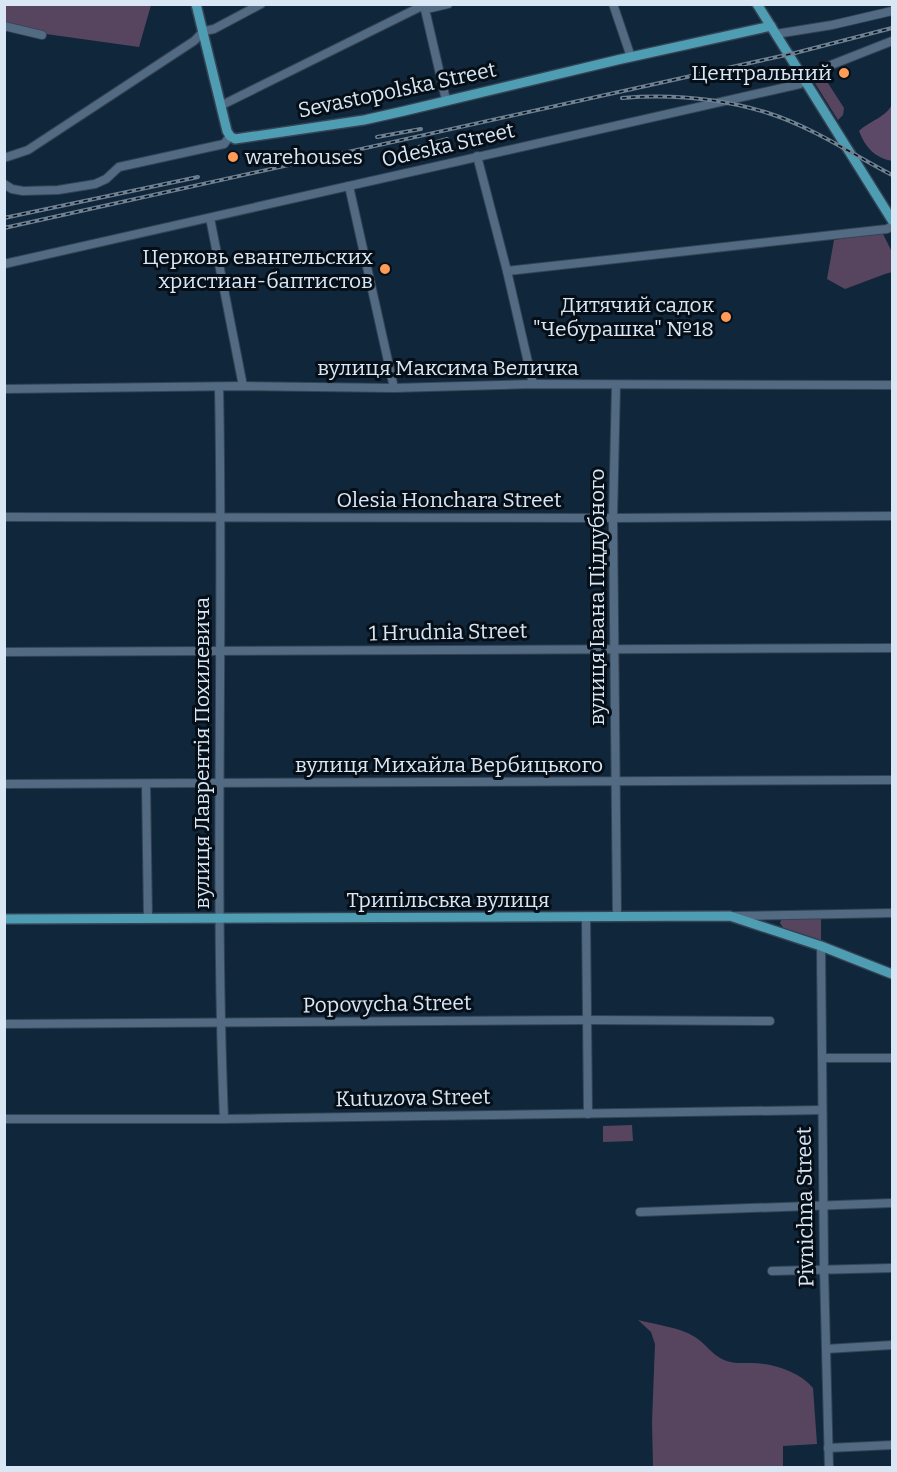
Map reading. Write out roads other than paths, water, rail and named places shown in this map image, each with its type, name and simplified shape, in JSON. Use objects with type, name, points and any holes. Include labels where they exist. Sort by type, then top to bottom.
[{"type":"main road","points":[[196,4],[230,136]]},
{"type":"main road","points":[[757,4],[892,220]]},
{"type":"main road","name":"Sevastopolska Street","points":[[230,136],[235,139],[364,120],[631,57],[774,30]]},
{"type":"main road","points":[[730,916],[822,946],[892,974]]},
{"type":"main road","name":"Трипільська вулиця","points":[[4,919],[730,916]]},
{"type":"street","points":[[5,159],[28,150],[194,42],[204,31],[261,4]]},
{"type":"street","points":[[222,105],[420,7],[448,4]]},
{"type":"street","points":[[613,4],[631,57]]},
{"type":"street","points":[[424,6],[446,100]]},
{"type":"street","points":[[774,30],[832,25],[892,11]]},
{"type":"street","points":[[4,26],[42,35]]},
{"type":"street","name":"Odeska Street","points":[[4,264],[800,84],[826,67],[892,41]]},
{"type":"street","name":"Sevastopolska Street","points":[[4,184],[12,189],[23,191],[58,190],[95,184],[106,179],[119,167],[224,144],[230,136]]},
{"type":"street","points":[[477,156],[533,384]]},
{"type":"street","points":[[349,186],[394,388]]},
{"type":"street","points":[[210,218],[243,386]]},
{"type":"street","points":[[507,271],[887,229],[892,226]]},
{"type":"street","name":"вулиця Максима Величка","points":[[4,389],[243,386],[394,388],[533,384],[892,385]]},
{"type":"street","name":"вулиця Івана Піддубного","points":[[616,385],[614,518],[616,917]]},
{"type":"street","name":"вулиця Лаврентія Похилевича","points":[[219,388],[222,517],[219,919],[224,1119]]},
{"type":"street","name":"Olesia Honchara Street","points":[[4,517],[892,516]]},
{"type":"street","name":"1 Hrudnia Street","points":[[4,652],[892,648]]},
{"type":"street","name":"вулиця Михайла Вербицького","points":[[4,784],[892,780]]},
{"type":"street","points":[[146,784],[148,919]]},
{"type":"street","name":"Трипільська вулиця","points":[[730,916],[892,913]]},
{"type":"street","points":[[586,917],[588,1114]]},
{"type":"street","name":"Pivnichna Street","points":[[822,946],[823,1205],[829,1467]]},
{"type":"street","name":"Popovycha Street","points":[[4,1024],[770,1021]]},
{"type":"street","points":[[822,1058],[892,1058]]},
{"type":"street","name":"Kutuzova Street","points":[[4,1119],[224,1119],[822,1110]]},
{"type":"street","points":[[640,1212],[892,1203]]},
{"type":"street","points":[[772,1271],[892,1268]]},
{"type":"street","points":[[826,1349],[892,1345]]},
{"type":"street","points":[[828,1448],[892,1445]]},
{"type":"railway","points":[[4,228],[795,53],[892,28]]},
{"type":"railway","points":[[622,98],[695,98],[768,113],[816,133],[892,175]]},
{"type":"railway","points":[[377,137],[421,129]]},
{"type":"railway","points":[[419,147],[447,139]]},
{"type":"railway","points":[[4,218],[198,177]]},
{"type":"place","name":"Центральний","points":[[844,73]]},
{"type":"place","name":"warehouses","points":[[233,157]]},
{"type":"place","name":"Церковь евангельских христиан-баптистов","points":[[385,269]]},
{"type":"place","name":"Дитячий садок \"Чебурашка\" №18","points":[[726,317]]}]
